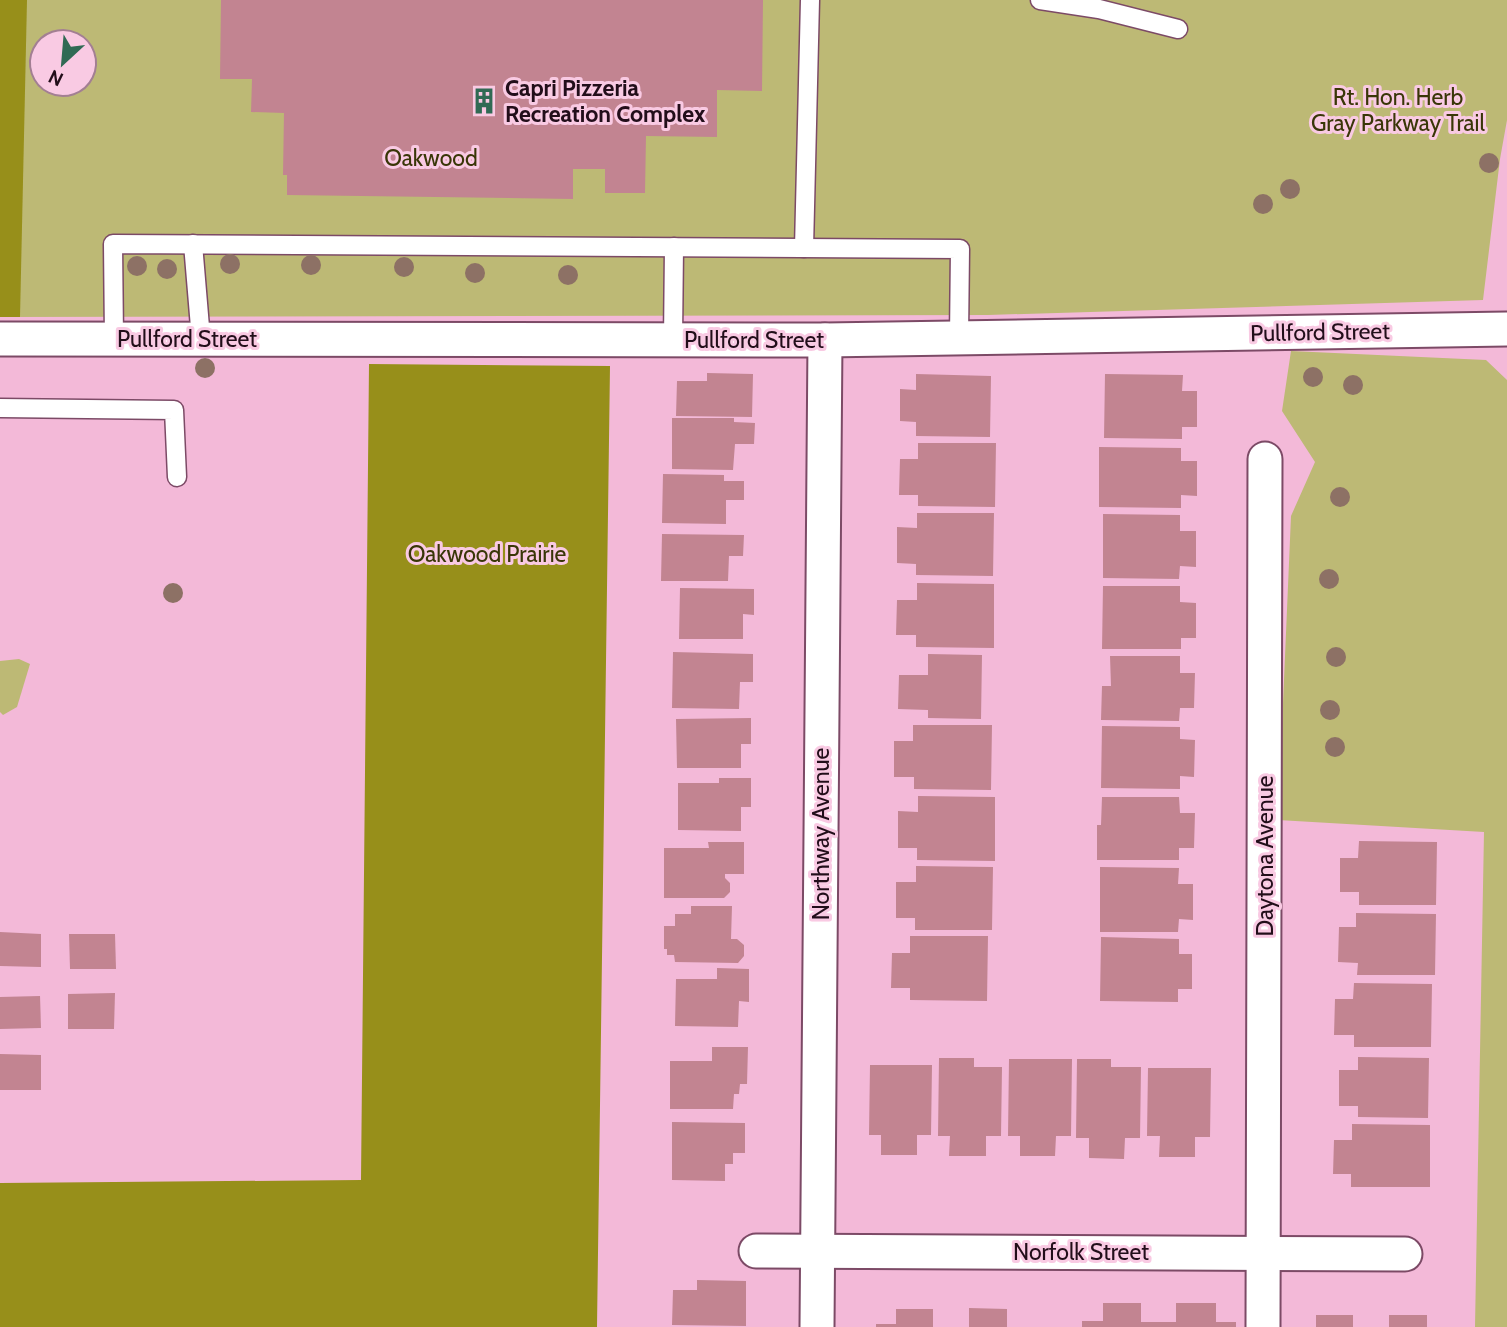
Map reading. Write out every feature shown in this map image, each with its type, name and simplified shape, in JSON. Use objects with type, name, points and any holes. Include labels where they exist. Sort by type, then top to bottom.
[{"type":"street","name":"Pullford Street","points":[[0,339],[825,340],[1507,330]]},
{"type":"street","name":"Northway Avenue","points":[[817,1327],[825,340]]},
{"type":"street","name":"Daytona Avenue","points":[[1263,1327],[1265,459]]},
{"type":"street","name":"Norfolk Street","points":[[756,1251],[1405,1254]]},
{"type":"lane","points":[[804,248],[810,0]]},
{"type":"lane","points":[[1041,0],[1099,9],[1178,29]]},
{"type":"lane","points":[[114,339],[113,244],[960,248],[959,338]]},
{"type":"lane","points":[[193,244],[201,340]]},
{"type":"lane","points":[[673,340],[674,247]]},
{"type":"lane","points":[[0,408],[174,410],[177,477]]},
{"type":"green space","name":"Oakwood","points":[[0,0],[1507,0],[1507,120],[1483,300],[988,315],[0,317]]},
{"type":"green space","points":[[0,0],[27,0],[20,317],[0,317]]},
{"type":"green space","points":[[1291,351],[1486,360],[1507,380],[1507,1327],[1475,1327],[1484,832],[1278,820],[1291,516],[1315,462],[1282,411]]},
{"type":"green space","name":"Oakwood Prairie","points":[[369,364],[610,366],[597,1327],[0,1327],[0,1183],[361,1180]]},
{"type":"green space","points":[[19,659],[30,664],[17,707],[3,715],[0,712],[0,661]]},
{"type":"building","name":"Capri Pizzeria Recreation Complex","points":[[221,0],[763,0],[762,91],[717,90],[717,137],[646,136],[645,193],[605,193],[605,169],[573,169],[573,199],[287,195],[287,175],[283,175],[284,113],[251,112],[252,79],[220,79]]},
{"type":"building","points":[[707,373],[753,374],[752,417],[676,416],[677,381],[707,381]]},
{"type":"building","points":[[916,374],[991,376],[990,437],[916,436],[916,422],[900,421],[900,389],[916,390]]},
{"type":"building","points":[[1105,374],[1183,375],[1182,391],[1197,391],[1197,427],[1182,427],[1182,439],[1104,438]]},
{"type":"building","points":[[672,418],[734,418],[734,422],[755,423],[754,444],[735,444],[733,470],[672,469]]},
{"type":"building","points":[[918,443],[996,443],[995,507],[918,506],[918,495],[899,495],[900,459],[918,459]]},
{"type":"building","points":[[1099,447],[1181,448],[1181,461],[1197,461],[1197,496],[1181,495],[1181,508],[1099,507]]},
{"type":"building","points":[[663,474],[724,475],[724,481],[744,481],[744,500],[726,500],[726,524],[662,523]]},
{"type":"building","points":[[917,513],[994,513],[993,576],[916,575],[916,564],[897,563],[897,527],[917,528]]},
{"type":"building","points":[[1103,514],[1180,515],[1180,531],[1196,531],[1196,567],[1180,566],[1179,579],[1103,578]]},
{"type":"building","points":[[662,534],[744,535],[743,556],[729,556],[728,581],[661,581]]},
{"type":"building","points":[[917,583],[994,584],[994,648],[916,647],[916,635],[896,635],[897,600],[917,600]]},
{"type":"building","points":[[1103,586],[1180,586],[1180,602],[1196,603],[1196,638],[1181,638],[1181,649],[1102,649]]},
{"type":"building","points":[[680,588],[754,589],[754,615],[743,614],[743,639],[679,639]]},
{"type":"building","points":[[673,652],[753,654],[753,682],[740,682],[739,709],[672,708]]},
{"type":"building","points":[[928,654],[982,655],[981,719],[928,718],[928,710],[898,709],[899,675],[928,675]]},
{"type":"building","points":[[1110,656],[1180,656],[1180,673],[1195,673],[1194,708],[1180,708],[1179,721],[1101,720],[1102,686],[1111,686]]},
{"type":"building","points":[[751,718],[751,744],[741,744],[741,768],[677,768],[676,719]]},
{"type":"building","points":[[913,725],[992,725],[991,790],[914,789],[914,777],[894,777],[894,741],[913,741]]},
{"type":"building","points":[[1102,726],[1180,727],[1180,739],[1195,740],[1194,777],[1180,776],[1180,789],[1101,788]]},
{"type":"building","points":[[719,778],[751,778],[751,807],[741,807],[741,831],[678,830],[678,783],[719,783]]},
{"type":"building","points":[[918,796],[995,797],[995,861],[917,860],[917,848],[898,848],[898,811],[918,812]]},
{"type":"building","points":[[1102,797],[1179,797],[1180,813],[1195,813],[1194,848],[1179,848],[1179,860],[1097,860],[1097,825],[1101,825]]},
{"type":"building","points":[[1359,841],[1437,842],[1436,905],[1359,905],[1359,892],[1340,892],[1340,858],[1358,858]]},
{"type":"building","points":[[708,842],[744,842],[744,874],[725,874],[730,883],[730,892],[724,898],[664,898],[664,848],[709,848]]},
{"type":"building","points":[[916,866],[993,867],[992,930],[915,930],[915,918],[896,918],[896,882],[916,882]]},
{"type":"building","points":[[1100,867],[1179,868],[1178,884],[1193,884],[1193,920],[1179,919],[1178,932],[1100,932]]},
{"type":"building","points":[[691,906],[732,906],[731,939],[737,939],[744,945],[744,956],[738,963],[675,962],[674,955],[667,955],[667,949],[664,949],[664,926],[675,926],[675,914],[691,914]]},
{"type":"building","points":[[1356,913],[1436,914],[1435,975],[1357,975],[1358,963],[1338,962],[1339,927],[1356,927]]},
{"type":"building","points":[[0,932],[41,934],[41,967],[0,966]]},
{"type":"building","points":[[69,934],[115,934],[116,969],[70,969]]},
{"type":"building","points":[[910,936],[988,936],[987,1001],[910,1000],[910,988],[891,988],[892,953],[910,953]]},
{"type":"building","points":[[1101,937],[1179,939],[1179,954],[1192,954],[1192,989],[1178,989],[1178,1002],[1100,1001]]},
{"type":"building","points":[[717,968],[749,969],[749,1002],[739,1001],[738,1027],[675,1026],[676,979],[717,979]]},
{"type":"building","points":[[1354,983],[1432,984],[1431,1047],[1354,1047],[1354,1035],[1334,1035],[1335,999],[1353,999]]},
{"type":"building","points":[[115,993],[114,1029],[68,1029],[68,994]]},
{"type":"building","points":[[40,996],[41,1028],[0,1029],[0,997]]},
{"type":"building","points":[[712,1047],[748,1047],[747,1084],[740,1084],[739,1094],[734,1094],[733,1109],[670,1109],[670,1061],[712,1061]]},
{"type":"building","points":[[0,1054],[41,1055],[41,1090],[0,1090]]},
{"type":"building","points":[[1358,1057],[1429,1058],[1428,1118],[1358,1117],[1358,1106],[1339,1106],[1339,1070],[1358,1070]]},
{"type":"building","points":[[939,1058],[974,1058],[974,1067],[1002,1067],[1001,1136],[986,1136],[986,1156],[949,1156],[950,1136],[938,1136]]},
{"type":"building","points":[[1009,1059],[1072,1059],[1071,1136],[1056,1136],[1055,1156],[1020,1156],[1020,1136],[1008,1136]]},
{"type":"building","points":[[1077,1059],[1111,1059],[1111,1067],[1141,1067],[1140,1138],[1125,1138],[1124,1159],[1089,1158],[1089,1138],[1076,1138]]},
{"type":"building","points":[[870,1065],[932,1065],[931,1135],[917,1135],[917,1155],[881,1155],[881,1135],[869,1135]]},
{"type":"building","points":[[1148,1068],[1211,1068],[1210,1137],[1195,1137],[1195,1157],[1159,1157],[1160,1136],[1147,1136]]},
{"type":"building","points":[[672,1122],[745,1123],[745,1153],[733,1153],[733,1164],[725,1164],[725,1181],[672,1180]]},
{"type":"building","points":[[1352,1124],[1430,1125],[1430,1187],[1351,1187],[1351,1174],[1333,1174],[1334,1140],[1352,1140]]},
{"type":"building","points":[[697,1280],[746,1281],[746,1326],[672,1325],[673,1290],[697,1290]]},
{"type":"building","points":[[1103,1303],[1141,1303],[1141,1322],[1176,1322],[1176,1303],[1216,1303],[1216,1322],[1236,1322],[1236,1327],[1082,1327],[1082,1321],[1103,1321]]},
{"type":"building","points":[[969,1308],[1007,1309],[1007,1327],[969,1327]]},
{"type":"building","points":[[896,1309],[933,1309],[933,1327],[876,1327],[876,1324],[896,1324]]},
{"type":"building","points":[[1316,1315],[1353,1315],[1353,1327],[1316,1327]]},
{"type":"building","points":[[1389,1315],[1427,1315],[1427,1327],[1389,1327]]},
{"type":"place","name":"Capri Pizzeria Recreation Complex","points":[[484,101]]},
{"type":"park label","name":"Rt. Hon. Herb Gray Parkway Trail","points":[[1398,110]]}]
